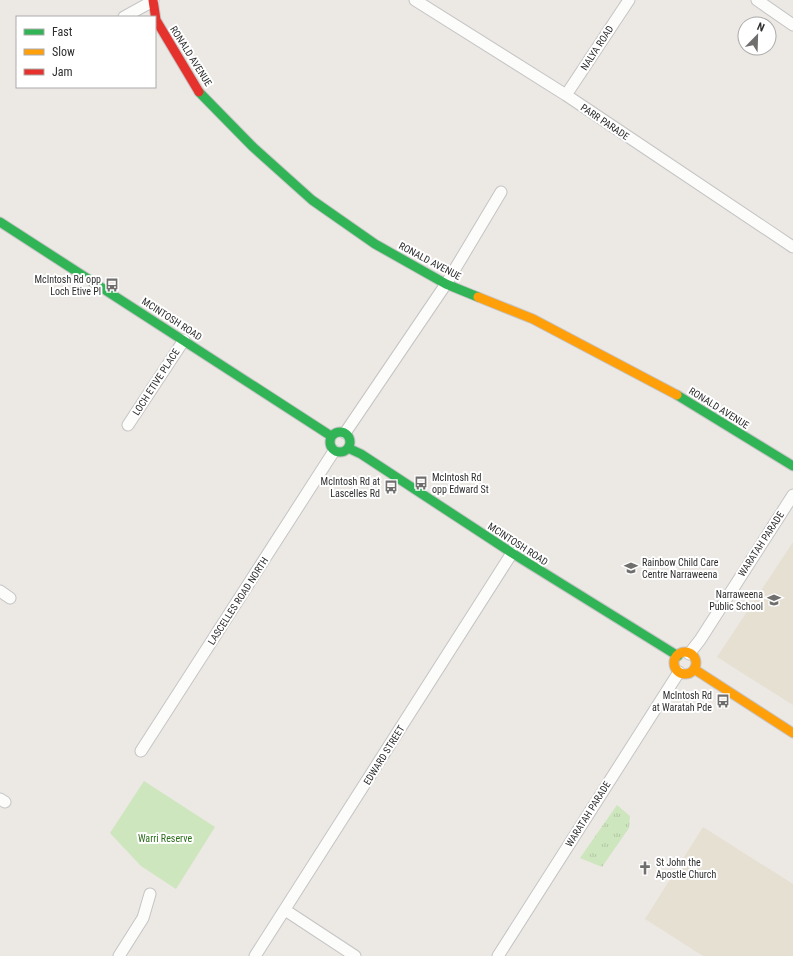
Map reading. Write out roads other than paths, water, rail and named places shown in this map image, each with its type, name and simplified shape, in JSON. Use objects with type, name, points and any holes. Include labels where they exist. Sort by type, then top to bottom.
[{"type":"street","name":"PARR PARADE","points":[[415,0],[566,95],[793,247]]},
{"type":"street","name":"NALYA ROAD","points":[[566,95],[629,0]]},
{"type":"street","points":[[757,0],[793,25]]},
{"type":"street","points":[[126,16],[153,1]]},
{"type":"street","name":"RONALD AVENUE","points":[[153,1],[155,16]]},
{"type":"street","name":"RONALD AVENUE","points":[[156,20],[198,91],[252,147],[312,200],[369,240],[446,284],[533,319],[603,355],[686,400],[793,466]]},
{"type":"street","points":[[345,433],[446,284],[501,192]]},
{"type":"street","name":"MCINTOSH ROAD","points":[[0,222],[331,436]]},
{"type":"street","name":"LOCH ETIVE PLACE","points":[[128,425],[184,340]]},
{"type":"street","points":[[339,432],[345,433],[350,442],[348,448],[340,452],[334,451],[330,446],[329,440],[331,436],[339,432]]},
{"type":"street","name":"MCINTOSH ROAD","points":[[348,448],[361,454],[512,553],[678,656]]},
{"type":"street","name":"LASCELLES ROAD NORTH","points":[[141,750],[334,451]]},
{"type":"street","name":"WARATAH PARADE","points":[[689,654],[700,640],[793,495]]},
{"type":"street","name":"EDWARD STREET","points":[[255,956],[512,553]]},
{"type":"street","points":[[0,591],[10,598]]},
{"type":"street","points":[[683,653],[689,654],[695,660],[694,669],[692,672],[685,674],[679,672],[674,664],[678,656],[683,653]]},
{"type":"street","points":[[694,669],[793,733]]},
{"type":"street","name":"WARATAH PARADE","points":[[498,956],[679,672]]},
{"type":"street","points":[[119,956],[143,918],[150,894]]},
{"type":"street","points":[[285,910],[355,956]]},
{"type":"place","name":"McIntosh Rd opp Loch Etive Pl","points":[[112,285]]},
{"type":"place","name":"McIntosh Rd opp Edward St","points":[[421,483]]},
{"type":"place","name":"McIntosh Rd at Lascelles Rd","points":[[391,487]]},
{"type":"place","name":"Rainbow Child Care Centre Narraweena","points":[[631,568]]},
{"type":"place","name":"Narraweena Public School","points":[[774,600]]},
{"type":"place","name":"McIntosh Rd at Waratah Pde","points":[[723,701]]},
{"type":"place","name":"St John the Apostle Church","points":[[645,868]]},
{"type":"park label","name":"Warri Reserve","points":[[165,838]]}]
